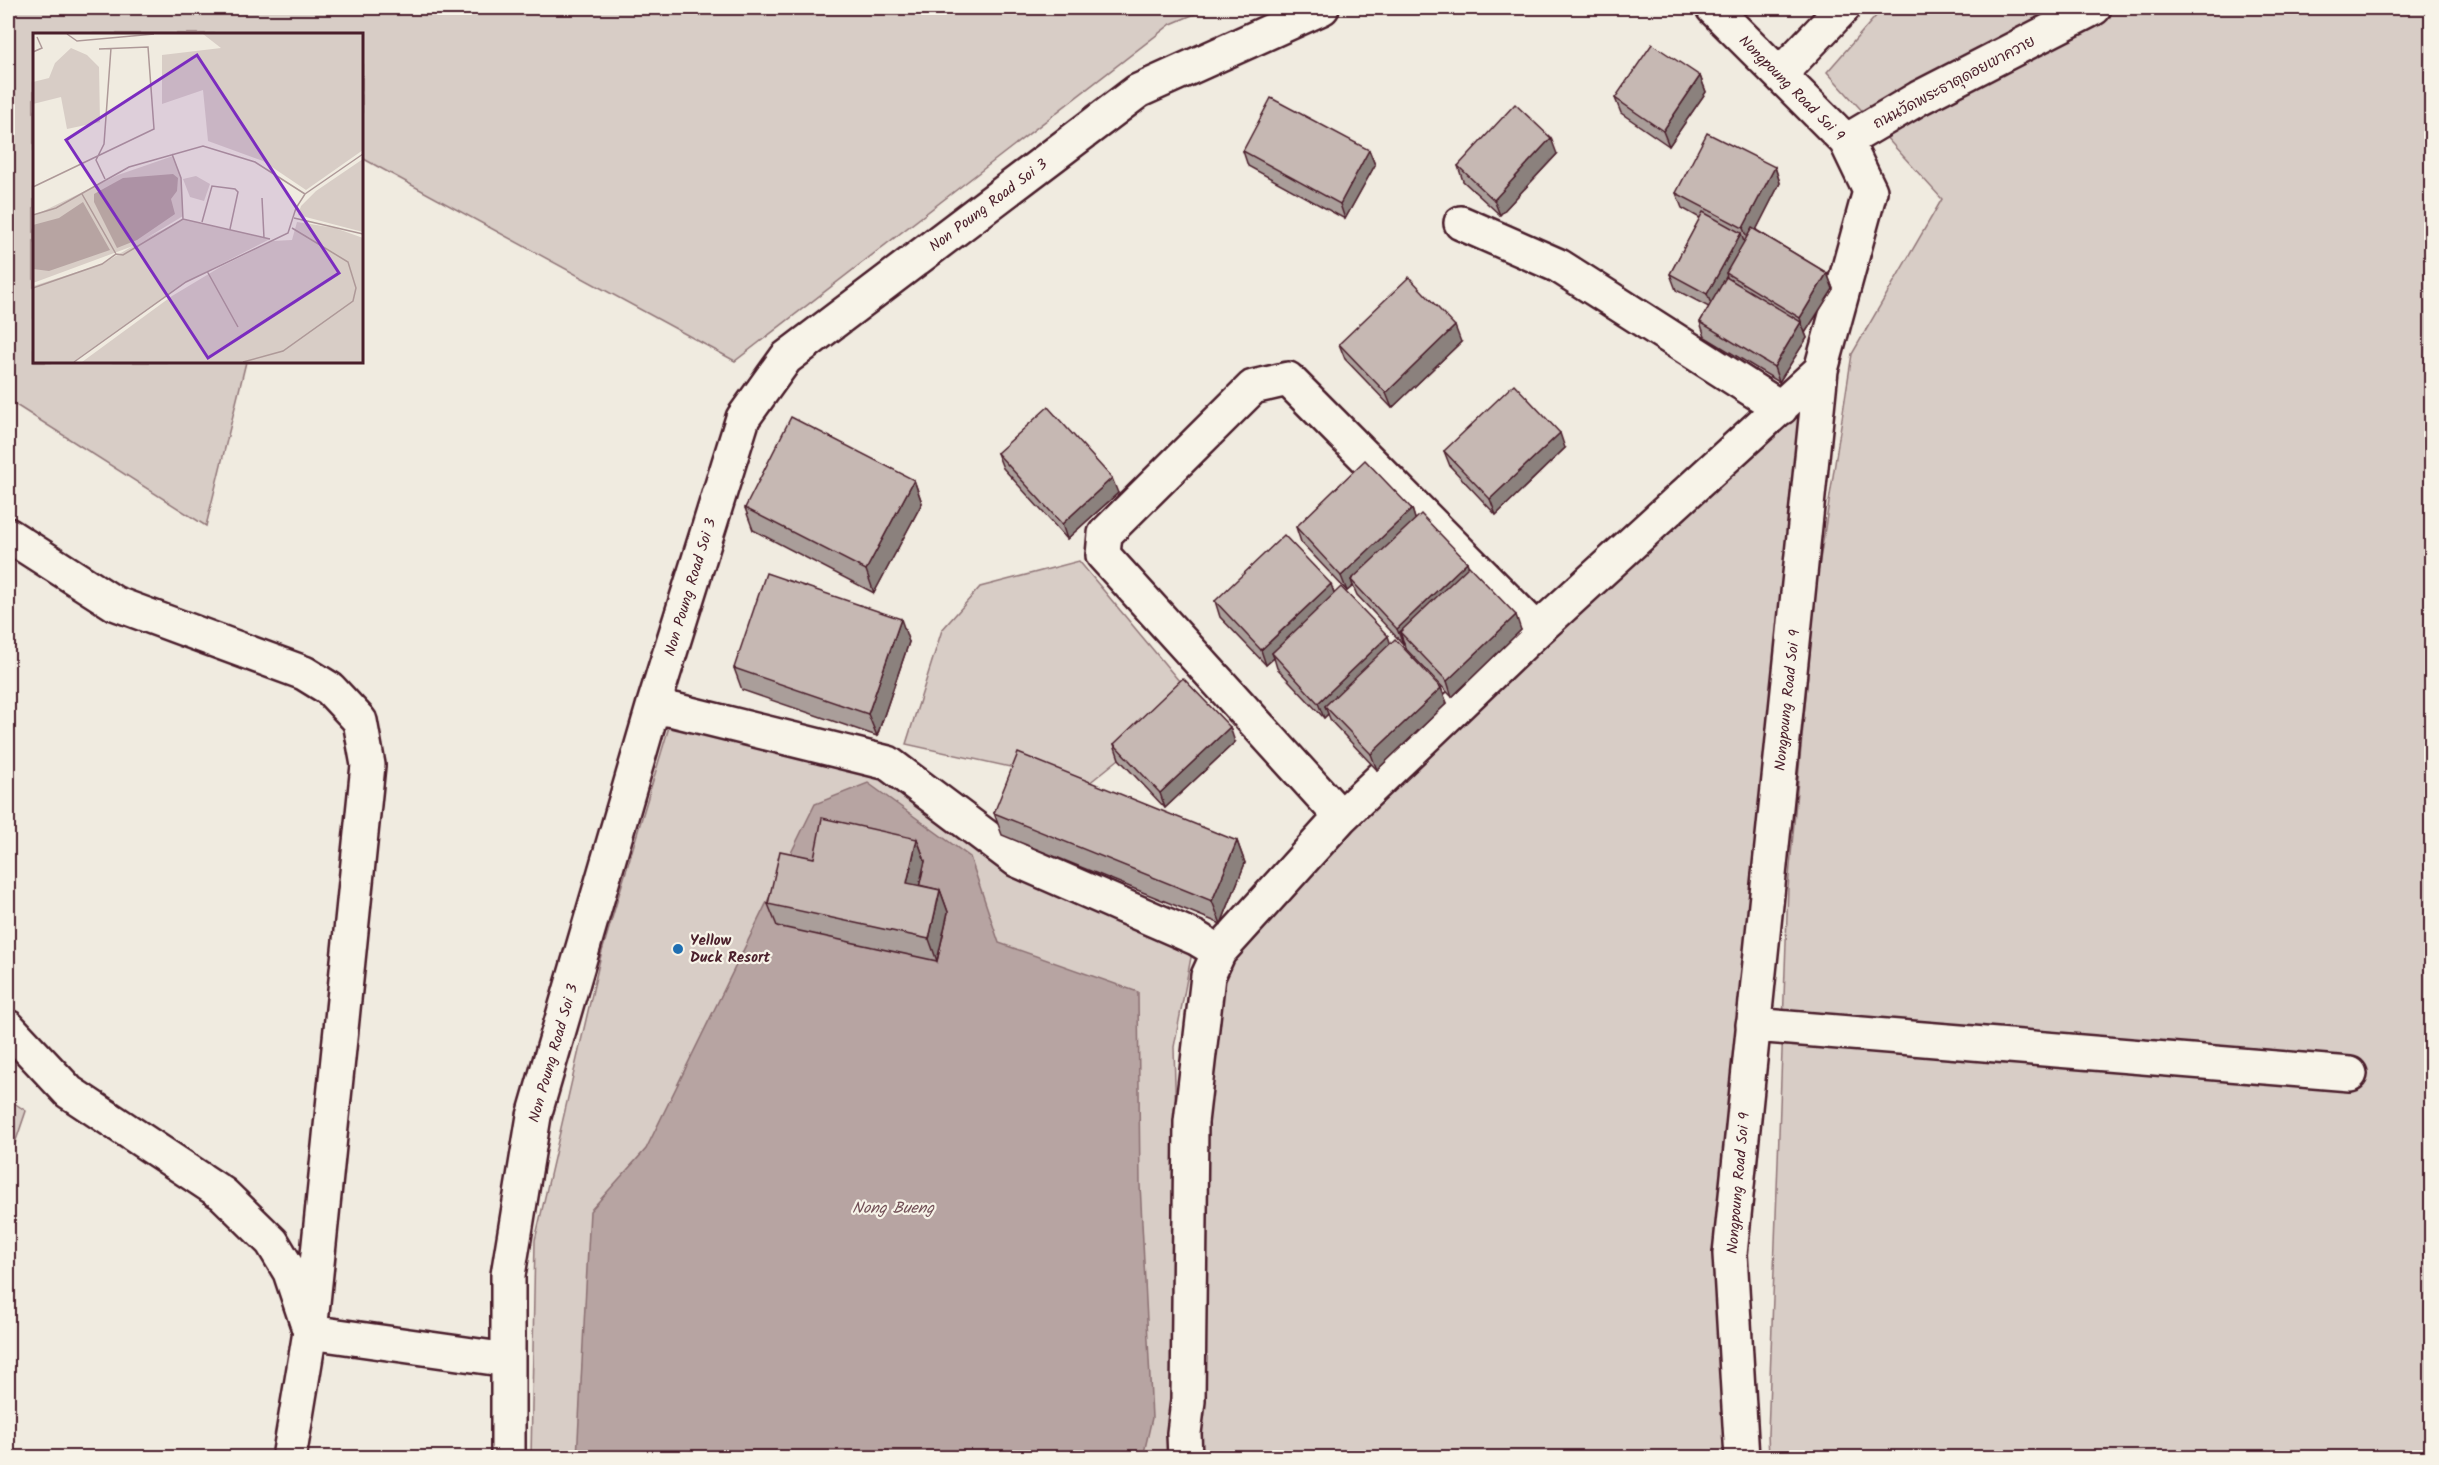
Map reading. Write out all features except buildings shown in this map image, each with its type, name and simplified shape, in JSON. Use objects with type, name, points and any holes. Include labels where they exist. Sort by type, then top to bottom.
[{"type":"street","name":"Non Poung Road Soi 3","points":[[508,1458],[508,1275],[534,1116],[653,707],[743,418],[786,358],[1138,91],[1322,8]]},
{"type":"street","name":"Nongpoung Road Soi 9","points":[[1713,8],[1846,141],[1870,191],[1821,370],[1753,1025],[1730,1254],[1742,1458]]},
{"type":"street","points":[[1780,74],[1843,8]]},
{"type":"street","name":"ถนนวัดพระธาตุดอยเขาควาย","points":[[1846,141],[1919,98],[2094,8]]},
{"type":"street","points":[[1461,223],[1558,266],[1781,408]]},
{"type":"street","points":[[1185,1458],[1184,1433],[1188,1401],[1191,1122],[1208,976],[1219,952],[1341,817],[1537,630],[1821,370]]},
{"type":"street","points":[[1341,817],[1103,555],[1105,534],[1253,387],[1288,379],[1537,630]]},
{"type":"street","points":[[8,535],[114,603],[304,673],[330,689],[360,721],[368,765],[310,1332],[288,1458]]},
{"type":"street","points":[[653,707],[686,712],[888,762],[1017,860],[1196,938],[1219,952]]},
{"type":"street","points":[[1753,1025],[2350,1074]]},
{"type":"street","points":[[8,1027],[69,1092],[223,1194],[272,1242],[290,1272],[310,1332]]},
{"type":"street","points":[[310,1332],[508,1360]]},
{"type":"shaded area","points":[[8,8],[1209,8],[1171,24],[735,361],[363,159],[363,33],[33,33],[33,363],[246,363],[206,526],[8,400]]},
{"type":"shaded area","points":[[1883,8],[2431,8],[2431,1457],[1769,1458],[1788,888],[1816,586],[1852,354],[1942,199],[1827,72]]},
{"type":"shaded area","points":[[1821,370],[1730,1254],[1742,1457],[531,1458],[535,1240],[601,955],[674,710],[888,763],[1192,952],[1174,1047],[1184,1424],[1219,952]]},
{"type":"shaded area","points":[[1079,561],[1189,693],[1119,759],[1088,784],[906,744],[942,630],[980,587]]},
{"type":"shaded area","points":[[8,1099],[26,1111],[8,1164]]},
{"type":"water","name":"Nong Bueng","points":[[868,783],[970,857],[999,943],[1138,992],[1140,1184],[1152,1418],[1143,1457],[577,1458],[590,1211],[646,1149],[815,804]]},
{"type":"place","name":"Yellow Duck Resort","points":[[678,949]]}]
